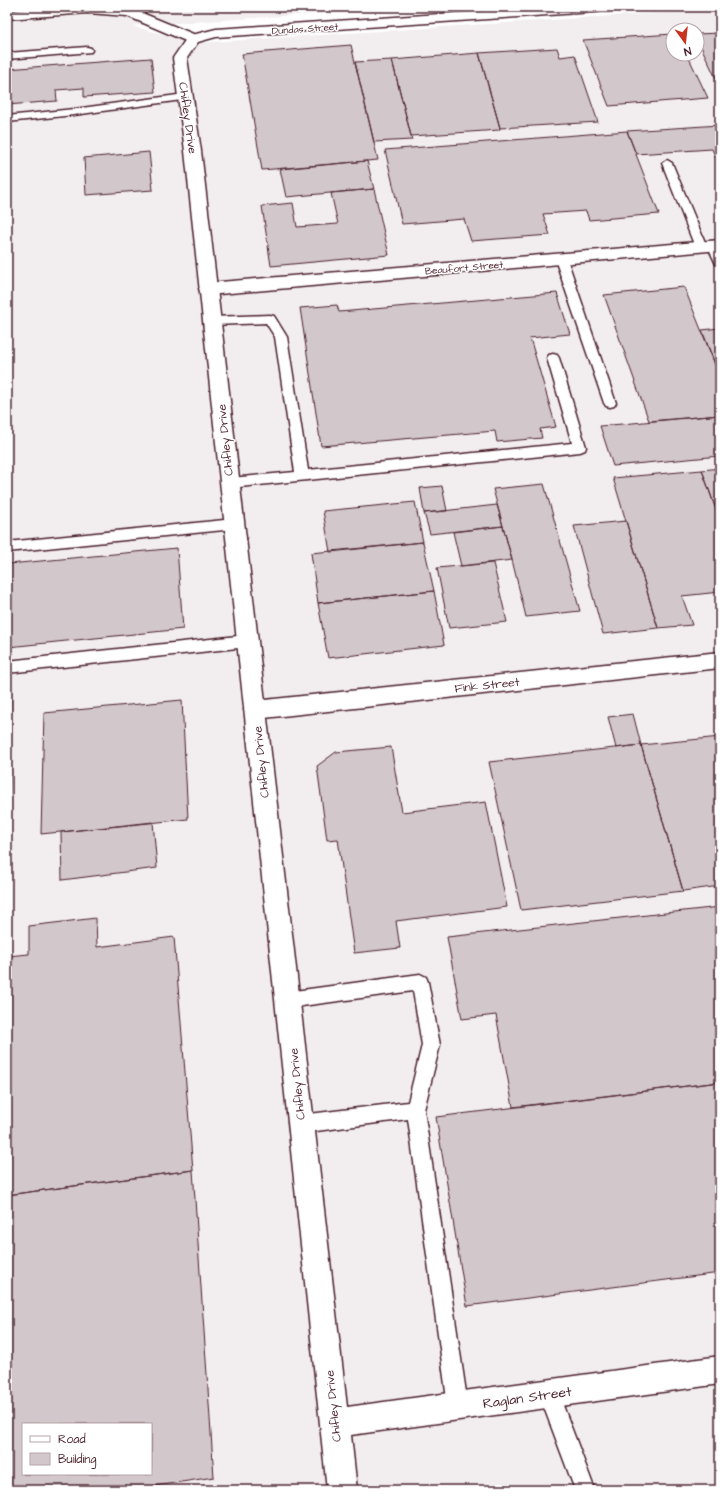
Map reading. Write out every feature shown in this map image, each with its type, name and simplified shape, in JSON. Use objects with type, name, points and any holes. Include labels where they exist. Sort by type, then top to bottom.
[{"type":"street","name":"Dundas Street","points":[[193,39],[216,34],[608,7]]},
{"type":"street","points":[[7,15],[51,9],[88,9],[130,12],[193,39]]},
{"type":"street","name":"Chifley Drive","points":[[193,39],[180,58],[186,97],[212,321],[342,1490]]},
{"type":"street","name":"Beaufort Street","points":[[208,289],[711,246]]},
{"type":"street","name":"Fink Street","points":[[255,710],[720,660]]},
{"type":"street","name":"Raglan Street","points":[[335,1423],[720,1370]]},
{"type":"lane","points":[[7,56],[87,50]]},
{"type":"lane","points":[[7,119],[53,116],[186,97]]},
{"type":"lane","points":[[667,163],[720,261]]},
{"type":"lane","points":[[561,259],[610,403]]},
{"type":"lane","points":[[212,321],[270,319],[281,337],[302,475]]},
{"type":"lane","points":[[230,483],[580,447],[553,358]]},
{"type":"lane","points":[[7,547],[234,524]]},
{"type":"lane","points":[[7,667],[247,641]]},
{"type":"lane","points":[[287,1000],[420,982],[432,1045],[415,1110],[458,1406]]},
{"type":"lane","points":[[301,1124],[415,1110]]},
{"type":"lane","points":[[549,1394],[585,1490]]},
{"type":"shaded area","points":[[7,7],[421,7],[131,26],[197,43],[720,9],[720,1490],[7,1490]]},
{"type":"building","points":[[720,33],[720,87],[705,55],[705,34]]},
{"type":"building","points":[[665,35],[665,62],[691,62],[708,98],[609,106],[583,40]]},
{"type":"building","points":[[351,45],[378,160],[262,170],[242,54]]},
{"type":"building","points":[[557,48],[560,57],[575,55],[598,122],[500,128],[479,53]]},
{"type":"building","points":[[479,53],[500,128],[499,130],[411,136],[392,60]]},
{"type":"building","points":[[151,58],[155,92],[84,97],[84,88],[56,90],[57,101],[7,105],[7,69]]},
{"type":"building","points":[[392,60],[412,140],[374,142],[355,62]]},
{"type":"building","points":[[720,125],[720,168],[712,149],[636,154],[627,131]]},
{"type":"building","points":[[627,131],[659,214],[589,220],[586,211],[543,214],[550,235],[471,241],[464,219],[402,224],[385,150]]},
{"type":"building","points":[[149,152],[153,190],[86,195],[84,158]]},
{"type":"building","points":[[367,161],[374,189],[286,197],[280,169]]},
{"type":"building","points":[[374,189],[389,255],[271,266],[262,206],[293,203],[297,227],[338,224],[331,193]]},
{"type":"building","points":[[684,287],[720,377],[720,415],[649,421],[604,295]]},
{"type":"building","points":[[557,293],[570,334],[530,338],[556,427],[540,429],[542,438],[497,442],[495,431],[321,446],[300,308],[337,305],[339,312]]},
{"type":"building","points":[[720,328],[720,377],[702,330]]},
{"type":"building","points":[[720,415],[720,456],[613,466],[600,426]]},
{"type":"building","points":[[720,468],[720,521],[702,470]]},
{"type":"building","points":[[702,470],[720,521],[720,592],[682,596],[692,625],[658,628],[613,478]]},
{"type":"building","points":[[544,484],[580,611],[526,617],[493,489]]},
{"type":"building","points":[[442,486],[447,511],[424,513],[420,488]]},
{"type":"building","points":[[415,502],[423,542],[330,552],[323,511]]},
{"type":"building","points":[[497,505],[503,526],[430,534],[424,513]]},
{"type":"building","points":[[626,521],[658,628],[603,634],[574,526]]},
{"type":"building","points":[[503,526],[512,560],[461,566],[453,532]]},
{"type":"building","points":[[423,542],[434,591],[318,603],[311,553]]},
{"type":"building","points":[[177,548],[183,629],[8,647],[9,564]]},
{"type":"building","points":[[493,563],[507,622],[449,628],[437,568]]},
{"type":"building","points":[[434,591],[444,645],[328,658],[318,603]]},
{"type":"building","points":[[11,685],[8,908],[7,908],[7,686]]},
{"type":"building","points":[[182,700],[188,819],[41,834],[44,713]]},
{"type":"building","points":[[633,714],[641,745],[616,748],[608,717]]},
{"type":"building","points":[[720,737],[720,886],[683,891],[641,745]]},
{"type":"building","points":[[641,745],[683,891],[521,910],[489,762]]},
{"type":"building","points":[[391,747],[402,812],[486,802],[507,907],[396,921],[400,948],[354,953],[338,839],[327,840],[317,766],[336,752]]},
{"type":"building","points":[[153,822],[157,868],[62,880],[61,832]]},
{"type":"building","points":[[720,907],[720,1082],[513,1107],[496,1015],[462,1019],[447,937]]},
{"type":"building","points":[[96,918],[97,947],[174,937],[193,1170],[7,1195],[7,956],[29,954],[29,926]]},
{"type":"building","points":[[720,1082],[720,1273],[467,1306],[436,1117]]},
{"type":"building","points":[[193,1170],[214,1477],[129,1490],[7,1490],[7,1195]]}]
